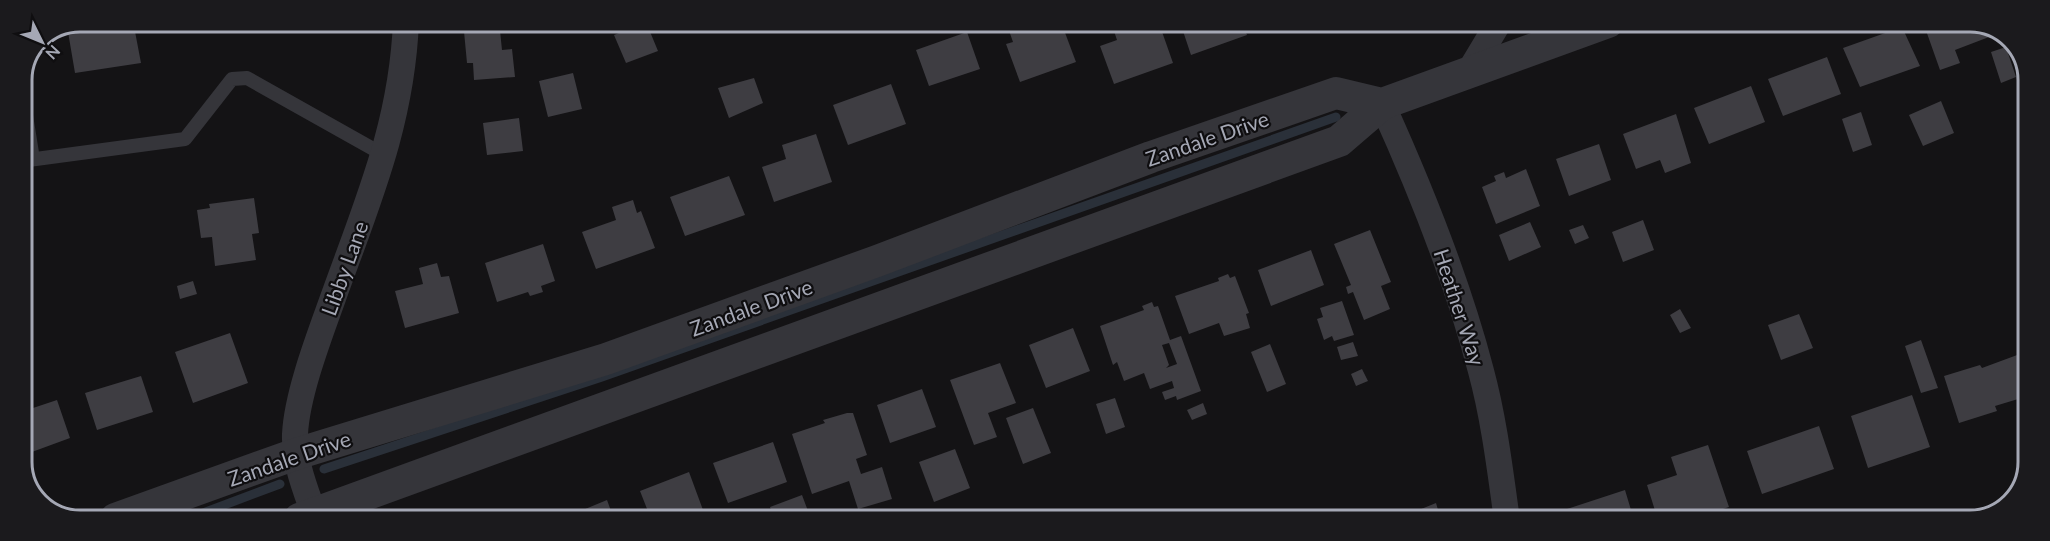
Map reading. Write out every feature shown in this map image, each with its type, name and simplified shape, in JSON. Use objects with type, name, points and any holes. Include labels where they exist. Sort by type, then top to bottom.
[{"type":"street","name":"Libby Lane","points":[[306,510],[296,454],[298,412],[324,323],[384,155],[399,97],[405,32]]},
{"type":"street","points":[[1469,72],[1493,32]]},
{"type":"street","points":[[324,510],[1339,141],[1382,104],[1580,32]]},
{"type":"street","name":"Zandale Drive","points":[[141,510],[296,454],[606,359],[877,261],[1151,157],[1336,93],[1382,104]]},
{"type":"street","name":"Heather Way","points":[[1382,104],[1406,158],[1466,319],[1491,414],[1505,510]]},
{"type":"lane","points":[[32,159],[185,139],[232,80],[247,78],[384,155]]},
{"type":"building","points":[[135,32],[141,63],[75,73],[68,33]]},
{"type":"building","points":[[464,32],[500,32],[502,50],[512,49],[515,77],[474,80],[473,63],[467,63]]},
{"type":"building","points":[[621,32],[650,32],[658,51],[626,63],[614,35]]},
{"type":"building","points":[[967,32],[980,69],[929,86],[916,50]]},
{"type":"building","points":[[1009,32],[1065,32],[1076,62],[1020,82],[1006,44],[1013,42]]},
{"type":"building","points":[[1114,32],[1162,32],[1173,63],[1114,84],[1100,46],[1117,40]]},
{"type":"building","points":[[1183,32],[1246,32],[1247,35],[1191,55]]},
{"type":"building","points":[[1888,32],[1904,32],[1920,66],[1860,87],[1843,48]]},
{"type":"building","points":[[1927,32],[1980,32],[1988,35],[1989,37],[1955,50],[1960,63],[1940,70]]},
{"type":"building","points":[[2006,47],[2016,77],[2001,83],[1991,52]]},
{"type":"building","points":[[1827,57],[1841,94],[1783,116],[1768,79]]},
{"type":"building","points":[[573,73],[582,109],[548,117],[539,81]]},
{"type":"building","points":[[754,78],[763,103],[729,118],[718,88]]},
{"type":"building","points":[[891,84],[906,124],[848,145],[833,105]]},
{"type":"building","points":[[1751,86],[1765,122],[1709,144],[1694,108]]},
{"type":"building","points":[[1941,101],[1954,133],[1923,146],[1909,115]]},
{"type":"building","points":[[1861,112],[1872,145],[1853,152],[1842,119]]},
{"type":"building","points":[[1676,114],[1691,163],[1665,173],[1660,160],[1636,169],[1623,134]]},
{"type":"building","points":[[519,118],[523,151],[487,155],[483,123]]},
{"type":"building","points":[[816,134],[832,182],[774,202],[762,167],[786,159],[782,145]]},
{"type":"building","points":[[1599,144],[1611,180],[1569,196],[1556,159]]},
{"type":"building","points":[[1526,169],[1540,206],[1496,224],[1482,187],[1496,181],[1494,176],[1504,172],[1506,178]]},
{"type":"building","points":[[729,176],[745,215],[685,236],[670,197]]},
{"type":"building","points":[[254,198],[259,233],[252,234],[256,260],[215,266],[212,237],[201,238],[197,210],[210,208],[209,204]]},
{"type":"building","points":[[633,200],[637,213],[641,211],[655,248],[596,269],[582,232],[616,220],[612,207]]},
{"type":"building","points":[[1643,220],[1654,250],[1623,262],[1612,232]]},
{"type":"building","points":[[1530,222],[1541,247],[1509,261],[1499,235]]},
{"type":"building","points":[[1583,225],[1589,238],[1575,244],[1569,230]]},
{"type":"building","points":[[1370,230],[1391,282],[1381,286],[1390,309],[1364,320],[1353,292],[1348,294],[1346,287],[1351,285],[1334,244]]},
{"type":"building","points":[[543,244],[555,281],[541,286],[543,292],[530,296],[528,292],[497,302],[485,263]]},
{"type":"building","points":[[1311,250],[1324,285],[1271,306],[1258,270]]},
{"type":"building","points":[[437,263],[441,277],[449,276],[459,313],[405,328],[395,291],[423,284],[419,268]]},
{"type":"building","points":[[1228,274],[1230,278],[1235,276],[1249,313],[1246,314],[1250,328],[1224,336],[1219,323],[1189,334],[1175,296],[1219,281],[1218,278]]},
{"type":"building","points":[[193,281],[197,294],[180,299],[177,286]]},
{"type":"building","points":[[1342,301],[1354,335],[1334,341],[1332,336],[1324,340],[1317,319],[1323,317],[1320,308]]},
{"type":"building","points":[[1152,302],[1154,307],[1158,306],[1170,340],[1181,336],[1201,391],[1177,400],[1176,396],[1165,400],[1162,392],[1174,388],[1172,381],[1150,389],[1144,373],[1124,381],[1117,362],[1113,365],[1100,326],[1144,310],[1142,306]],"holes":[[[1169,343],[1177,364],[1166,368],[1169,365],[1162,345]]]},
{"type":"building","points":[[1680,309],[1691,328],[1680,333],[1670,315]]},
{"type":"building","points":[[1799,314],[1813,348],[1781,360],[1768,325]]},
{"type":"building","points":[[1073,328],[1090,371],[1046,388],[1029,345]]},
{"type":"building","points":[[230,333],[248,383],[193,403],[175,352]]},
{"type":"building","points":[[1921,340],[1938,388],[1921,393],[1905,346]]},
{"type":"building","points":[[1353,342],[1358,356],[1341,360],[1337,347]]},
{"type":"building","points":[[1270,344],[1286,384],[1267,392],[1251,352]]},
{"type":"building","points":[[2018,355],[2018,399],[1995,406],[1997,411],[1959,423],[1944,376],[1980,365],[1982,368]]},
{"type":"building","points":[[1000,363],[1016,403],[988,413],[997,437],[974,445],[950,380]]},
{"type":"building","points":[[1362,369],[1368,381],[1356,386],[1351,374]]},
{"type":"building","points":[[141,376],[153,412],[97,430],[85,393]]},
{"type":"building","points":[[922,389],[936,427],[890,443],[877,405]]},
{"type":"building","points":[[1912,395],[1930,447],[1868,468],[1851,416]]},
{"type":"building","points":[[1115,398],[1125,427],[1106,434],[1096,404]]},
{"type":"building","points":[[57,400],[70,438],[32,452],[32,408]]},
{"type":"building","points":[[1203,403],[1207,414],[1192,420],[1187,410]]},
{"type":"building","points":[[1033,408],[1051,453],[1023,464],[1006,418]]},
{"type":"building","points":[[853,413],[867,455],[856,459],[861,474],[882,467],[892,499],[858,509],[849,481],[812,494],[792,434],[825,423],[823,420]]},
{"type":"building","points":[[1819,426],[1834,469],[1762,494],[1747,451]]},
{"type":"building","points":[[773,442],[787,482],[728,503],[713,463]]},
{"type":"building","points":[[1708,445],[1729,507],[1720,510],[1655,510],[1647,485],[1677,475],[1671,457]]},
{"type":"building","points":[[955,449],[970,488],[934,502],[919,462]]},
{"type":"building","points":[[689,472],[703,510],[647,510],[640,491]]},
{"type":"building","points":[[1625,490],[1631,510],[1567,510]]},
{"type":"building","points":[[802,495],[808,510],[771,510],[770,507]]},
{"type":"building","points":[[607,500],[611,510],[583,510]]},
{"type":"building","points":[[1436,503],[1438,510],[1419,510]]},
{"type":"waterway","points":[[324,469],[602,377],[1336,117]]},
{"type":"waterway","points":[[211,510],[280,484]]}]
